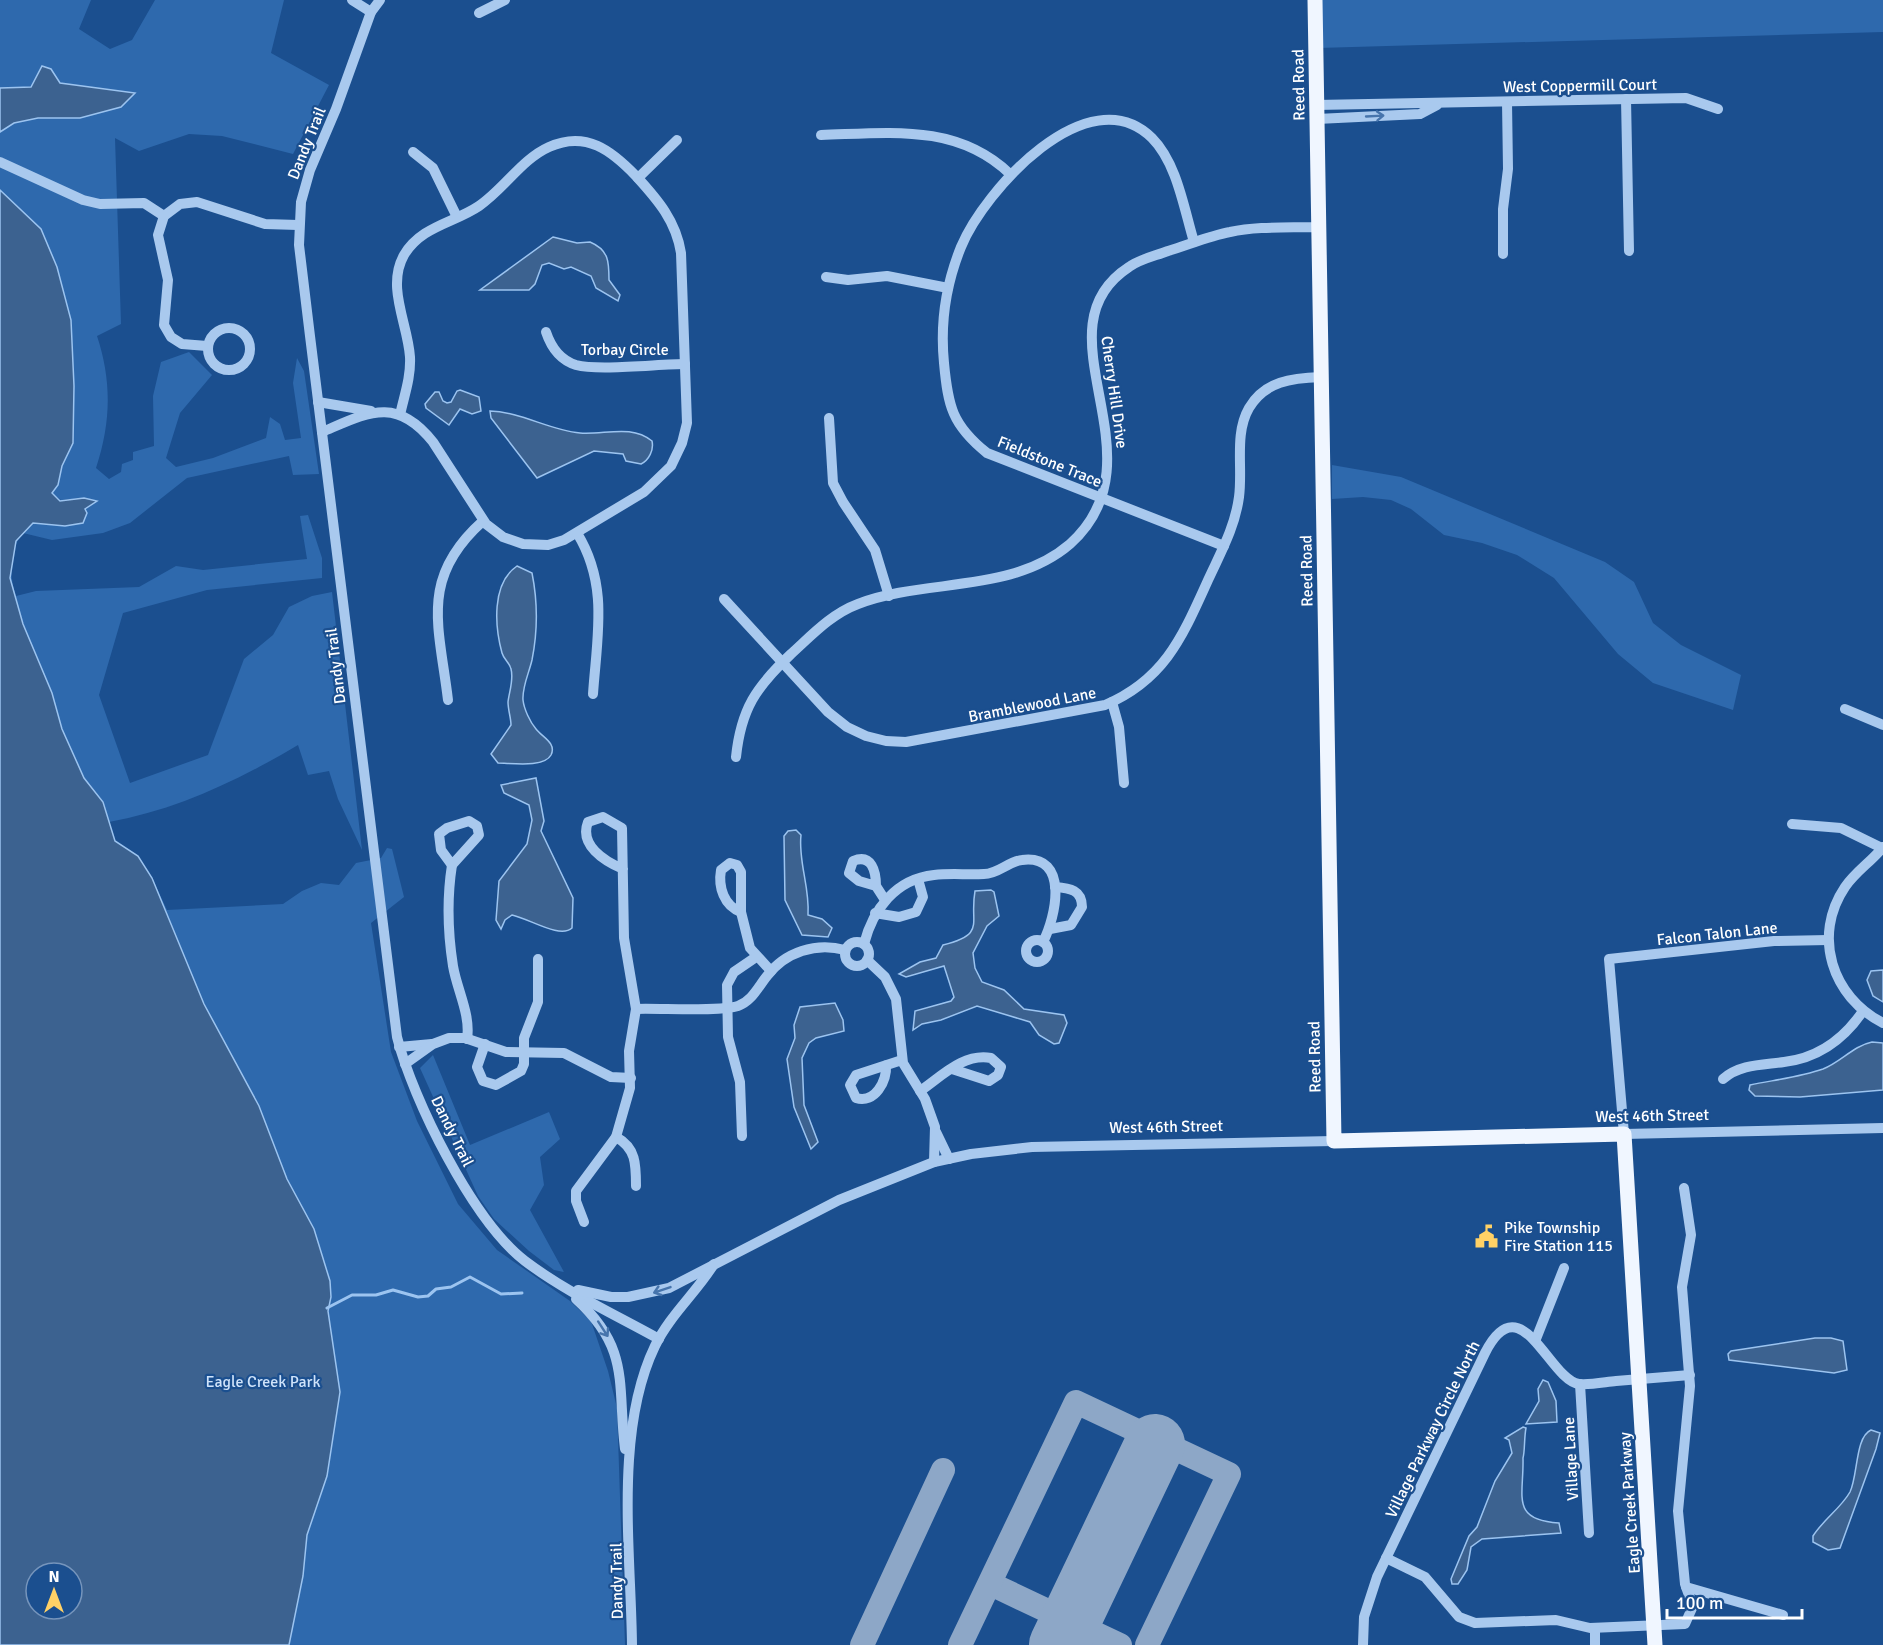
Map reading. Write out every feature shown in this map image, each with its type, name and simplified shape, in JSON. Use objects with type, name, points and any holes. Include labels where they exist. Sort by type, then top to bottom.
[{"type":"main road","name":"Reed Road","points":[[1316,0],[1334,1141]]},
{"type":"main road","name":"West 46th Street","points":[[1334,1141],[1624,1134]]},
{"type":"main road","name":"Eagle Creek Parkway","points":[[1624,1134],[1654,1645]]},
{"type":"street","points":[[351,0],[372,12]]},
{"type":"street","name":"Dandy Trail","points":[[380,0],[372,12],[306,182],[298,225],[389,990],[399,1047],[449,1160],[483,1216],[519,1256],[563,1286]]},
{"type":"street","points":[[478,13],[505,0]]},
{"type":"street","name":"West Coppermill Court","points":[[1317,112],[1420,114],[1440,103],[1686,98],[1718,109]]},
{"type":"street","points":[[1626,99],[1629,251]]},
{"type":"street","points":[[1503,254],[1503,209],[1508,175],[1507,102]]},
{"type":"street","name":"Fieldstone Trace","points":[[1194,242],[1166,156],[1151,136],[1133,126],[1109,120],[1084,124],[1039,150],[1010,174],[988,200],[968,231],[948,288],[943,333],[947,389],[951,410],[963,431],[987,453],[1224,546]]},
{"type":"street","points":[[821,135],[906,132],[939,135],[970,146],[992,158],[1010,174]]},
{"type":"street","points":[[638,178],[677,140]]},
{"type":"street","points":[[318,402],[400,415],[418,426],[433,442],[483,521],[503,537],[527,545],[548,545],[577,533],[644,492],[671,466],[682,443],[687,423],[680,244],[664,207],[620,159],[603,147],[584,141],[563,142],[540,152],[478,207],[418,238],[400,265],[397,289],[410,365],[400,415]]},
{"type":"street","points":[[413,152],[433,168],[457,217]]},
{"type":"street","points":[[0,162],[83,200],[100,204],[144,202],[164,216]]},
{"type":"street","points":[[207,346],[182,344],[171,337],[164,325],[168,279],[158,235],[164,216],[180,204],[197,202],[265,224],[298,225]]},
{"type":"street","name":"Cherry Hill Drive","points":[[735,757],[738,732],[750,701],[767,677],[837,615],[860,603],[889,596],[1007,575],[1032,568],[1071,543],[1092,516],[1101,498],[1109,453],[1091,343],[1094,313],[1105,290],[1129,267],[1194,242],[1250,229],[1318,227]]},
{"type":"street","points":[[826,277],[848,279],[887,276],[948,288]]},
{"type":"street","points":[[231,328],[245,335],[250,351],[243,365],[228,370],[213,364],[207,346],[215,332],[231,328]]},
{"type":"street","name":"Torbay Circle","points":[[546,332],[555,350],[562,357],[579,366],[685,364]]},
{"type":"street","name":"Bramblewood Lane","points":[[724,599],[840,722],[866,736],[885,741],[918,741],[1069,714],[1112,702],[1140,686],[1169,656],[1183,636],[1224,546],[1238,503],[1240,435],[1249,408],[1263,392],[1277,383],[1295,378],[1321,377]]},
{"type":"street","points":[[322,432],[372,411]]},
{"type":"street","points":[[829,418],[833,483],[875,550],[889,596]]},
{"type":"street","points":[[448,700],[438,615],[440,585],[455,550],[483,521]]},
{"type":"street","points":[[577,533],[594,564],[598,586],[593,694]]},
{"type":"street","points":[[1112,702],[1119,727],[1124,783]]},
{"type":"street","points":[[1845,710],[1883,725]]},
{"type":"street","points":[[584,1222],[576,1201],[576,1191],[616,1137],[629,1098],[630,1047],[636,1009],[625,951],[622,828],[603,818],[588,822],[585,833],[588,843],[609,863],[623,870]]},
{"type":"street","points":[[1792,824],[1841,828],[1882,848],[1850,880],[1840,895],[1831,918],[1828,940],[1837,980],[1846,994],[1863,1011],[1883,1023]]},
{"type":"street","points":[[864,944],[875,913],[897,889],[918,879],[954,873],[986,874],[1016,861],[1028,859],[1043,865],[1051,874],[1055,887],[1056,908],[1050,929],[1043,942]]},
{"type":"street","points":[[452,865],[449,899],[452,956],[468,1022],[466,1038]]},
{"type":"street","points":[[875,913],[899,917],[916,912],[923,900],[918,879]]},
{"type":"street","points":[[876,886],[885,900]]},
{"type":"street","points":[[1050,929],[1073,923],[1083,904],[1080,895],[1073,889],[1055,887]]},
{"type":"street","points":[[741,912],[749,946],[756,957],[771,971]]},
{"type":"street","name":"Falcon Talon Lane","points":[[1608,959],[1774,941],[1828,940]]},
{"type":"street","points":[[854,942],[864,944],[869,951],[867,960],[861,965],[852,965],[846,959],[845,950],[854,942]]},
{"type":"street","points":[[636,1009],[739,1006],[749,999],[771,971],[792,955],[812,948],[831,946],[845,950]]},
{"type":"street","points":[[742,1136],[740,1082],[729,1041],[727,1007],[729,979],[734,972],[756,957]]},
{"type":"street","points":[[485,1044],[477,1069],[480,1078],[489,1085],[496,1085],[521,1071],[524,1064],[524,1038],[538,1002],[538,959]]},
{"type":"street","name":"Eagle Creek Parkway","points":[[1608,959],[1624,1134]]},
{"type":"street","points":[[867,960],[885,977],[896,999],[902,1060],[920,1091],[949,1158]]},
{"type":"street","points":[[1723,1079],[1748,1066],[1797,1060],[1813,1055],[1845,1034],[1863,1011]]},
{"type":"street","points":[[405,1064],[433,1044],[449,1038],[466,1038],[506,1052],[564,1053],[611,1077],[631,1078]]},
{"type":"street","points":[[399,1047],[433,1044]]},
{"type":"street","points":[[886,1065],[886,1079],[878,1090],[862,1100],[853,1094],[850,1087],[853,1078],[886,1065],[902,1060]]},
{"type":"street","points":[[920,1091],[951,1069]]},
{"type":"street","name":"West 46th Street","points":[[1624,1134],[1883,1128]]},
{"type":"street","points":[[934,1162],[936,1132]]},
{"type":"street","points":[[616,1137],[625,1143],[634,1154],[636,1186]]},
{"type":"street","name":"West 46th Street","points":[[628,1481],[634,1409],[644,1373],[659,1339],[714,1264],[839,1200],[934,1162],[1032,1147],[1334,1141]]},
{"type":"street","points":[[1363,1645],[1366,1608],[1386,1558],[1425,1577],[1455,1612],[1467,1621],[1479,1623],[1556,1620],[1595,1628],[1685,1624],[1693,1606],[1686,1587],[1677,1511],[1688,1428],[1690,1376],[1682,1294],[1683,1276],[1691,1239],[1684,1188]]},
{"type":"street","points":[[563,1286],[611,1297],[636,1296],[669,1288],[714,1264]]},
{"type":"street","points":[[1564,1268],[1536,1339],[1562,1374],[1580,1384],[1690,1376]]},
{"type":"street","points":[[563,1286],[659,1339]]},
{"type":"street","points":[[563,1286],[597,1320],[617,1358],[622,1382],[622,1428],[628,1481]]},
{"type":"street","name":"Village Parkway Circle North","points":[[1386,1558],[1492,1340],[1509,1329],[1519,1330],[1536,1339]]},
{"type":"street","name":"Village Lane","points":[[1580,1384],[1589,1533]]},
{"type":"street","name":"Dandy Trail","points":[[628,1481],[632,1645]]},
{"type":"street","points":[[1686,1587],[1783,1615]]},
{"type":"street","points":[[1595,1628],[1595,1645]]},
{"type":"green space","name":"Eagle Creek Park","points":[[0,0],[91,0],[79,29],[110,49],[132,40],[155,0],[284,0],[271,53],[329,85],[293,154],[222,136],[189,134],[139,151],[115,138],[121,324],[97,336],[105,369],[108,402],[105,435],[96,468],[109,479],[121,472],[122,464],[133,460],[133,452],[154,446],[153,396],[161,362],[189,352],[212,375],[180,413],[166,458],[176,467],[213,458],[266,438],[270,417],[280,424],[285,440],[301,438],[293,383],[297,358],[304,371],[319,474],[293,475],[289,456],[187,478],[130,523],[103,533],[52,540],[23,533],[13,555],[11,572],[14,588],[16,596],[36,591],[139,587],[176,566],[203,570],[307,559],[300,516],[308,515],[322,558],[322,578],[207,590],[123,613],[99,695],[130,783],[208,755],[244,659],[273,635],[289,607],[312,596],[332,592],[362,850],[338,799],[329,771],[308,775],[298,745],[230,782],[183,802],[109,822],[103,802],[89,783],[115,842],[152,878],[167,910],[283,904],[302,891],[321,883],[339,885],[356,863],[381,858],[387,848],[392,849],[404,897],[371,923],[391,1052],[417,1121],[458,1204],[497,1250],[570,1301],[591,1321],[608,1371],[617,1408],[625,1645],[0,1645]],"holes":[[[53,494],[61,500],[84,498],[96,501],[65,526]]]},
{"type":"green space","points":[[1317,0],[1883,0],[1883,32],[1318,48]]},
{"type":"green space","points":[[1332,465],[1401,477],[1605,562],[1634,582],[1653,623],[1681,645],[1741,675],[1733,710],[1653,683],[1618,654],[1554,578],[1517,555],[1482,543],[1444,535],[1411,509],[1391,500],[1363,497],[1332,499]]},
{"type":"green space","points":[[433,1055],[470,1145],[549,1112],[560,1139],[540,1157],[544,1185],[530,1210],[564,1272],[554,1270],[529,1251],[494,1219],[478,1196],[420,1068]]},
{"type":"shaded area","points":[[42,66],[51,69],[60,83],[135,93],[121,107],[80,118],[38,118],[14,123],[0,132],[0,88],[31,87]]},
{"type":"shaded area","points":[[0,190],[41,229],[57,267],[71,320],[74,386],[73,443],[62,466],[58,485],[52,493],[60,501],[84,498],[97,501],[85,509],[87,513],[83,523],[65,526],[33,523],[16,541],[10,578],[23,624],[52,693],[62,729],[84,778],[103,802],[115,841],[138,856],[152,878],[204,1004],[259,1106],[287,1179],[314,1229],[330,1281],[331,1297],[328,1311],[340,1392],[327,1476],[307,1535],[303,1576],[289,1645],[0,1645]]},
{"type":"shaded area","points":[[553,237],[577,243],[590,242],[601,249],[607,257],[609,280],[620,295],[618,301],[596,288],[591,276],[571,267],[564,269],[549,263],[542,265],[535,284],[529,290],[480,290]]},
{"type":"shaded area","points":[[460,390],[479,397],[481,411],[472,414],[460,409],[449,425],[426,408],[425,404],[435,392],[439,392],[443,401],[447,403],[451,402]]},
{"type":"shaded area","points":[[490,411],[513,414],[580,433],[618,431],[635,433],[652,441],[652,451],[641,464],[626,461],[623,454],[594,451],[537,478],[491,418]]},
{"type":"shaded area","points":[[517,566],[532,573],[536,606],[534,649],[523,695],[524,704],[532,723],[552,747],[551,755],[547,759],[527,764],[498,763],[491,754],[511,725],[508,702],[512,673],[500,643],[497,606],[503,584]]},
{"type":"shaded area","points":[[536,778],[544,821],[541,831],[573,898],[572,928],[567,931],[552,930],[512,915],[505,920],[501,929],[496,920],[499,881],[527,844],[532,820],[529,805],[504,793],[501,785]]},
{"type":"shaded area","points":[[796,830],[801,835],[808,915],[822,919],[832,928],[828,937],[802,935],[785,900],[784,836],[788,831]]},
{"type":"shaded area","points":[[991,890],[994,892],[999,916],[987,926],[973,953],[975,968],[982,982],[1004,990],[1024,1009],[1064,1015],[1067,1023],[1059,1043],[1054,1044],[1039,1035],[1030,1022],[977,1006],[941,1020],[922,1024],[913,1030],[915,1011],[951,1001],[954,997],[944,966],[906,977],[899,974],[920,962],[936,958],[943,945],[966,937],[973,926],[975,891]]},
{"type":"shaded area","points":[[1883,970],[1883,1002],[1873,996],[1867,980],[1871,971]]},
{"type":"shaded area","points":[[835,1003],[843,1020],[844,1031],[816,1038],[809,1043],[802,1058],[804,1105],[818,1142],[811,1149],[794,1107],[787,1059],[795,1038],[794,1025],[800,1007]]},
{"type":"shaded area","points":[[1872,1042],[1883,1043],[1883,1090],[1800,1097],[1755,1096],[1749,1090],[1750,1085],[1823,1069],[1859,1047]]},
{"type":"shaded area","points":[[1815,1338],[1843,1341],[1847,1370],[1834,1373],[1729,1360],[1728,1354],[1731,1351]]},
{"type":"shaded area","points":[[1543,1380],[1548,1382],[1556,1401],[1557,1422],[1526,1424],[1539,1401],[1538,1389]]},
{"type":"shaded area","points":[[1523,1427],[1526,1428],[1523,1458],[1523,1504],[1526,1511],[1533,1517],[1559,1523],[1561,1533],[1482,1539],[1471,1547],[1467,1570],[1458,1584],[1452,1584],[1451,1579],[1469,1536],[1477,1527],[1495,1481],[1512,1453],[1509,1440],[1505,1438]]},
{"type":"shaded area","points":[[1871,1430],[1880,1433],[1876,1449],[1840,1548],[1828,1550],[1813,1542],[1813,1536],[1850,1492],[1859,1448],[1866,1434]]},
{"type":"waterway","points":[[327,1308],[352,1295],[376,1295],[393,1290],[418,1297],[428,1296],[436,1289],[451,1287],[470,1277],[501,1294],[522,1293]]},
{"type":"taxiway","points":[[960,1645],[1076,1402],[1229,1474],[1147,1645]]},
{"type":"taxiway","points":[[862,1645],[943,1470]]},
{"type":"taxiway","points":[[995,1586],[1120,1645]]},
{"type":"runway","points":[[1059,1645],[1155,1444]]},
{"type":"place","name":"Pike Township Fire Station 115","points":[[1486,1236]]}]
